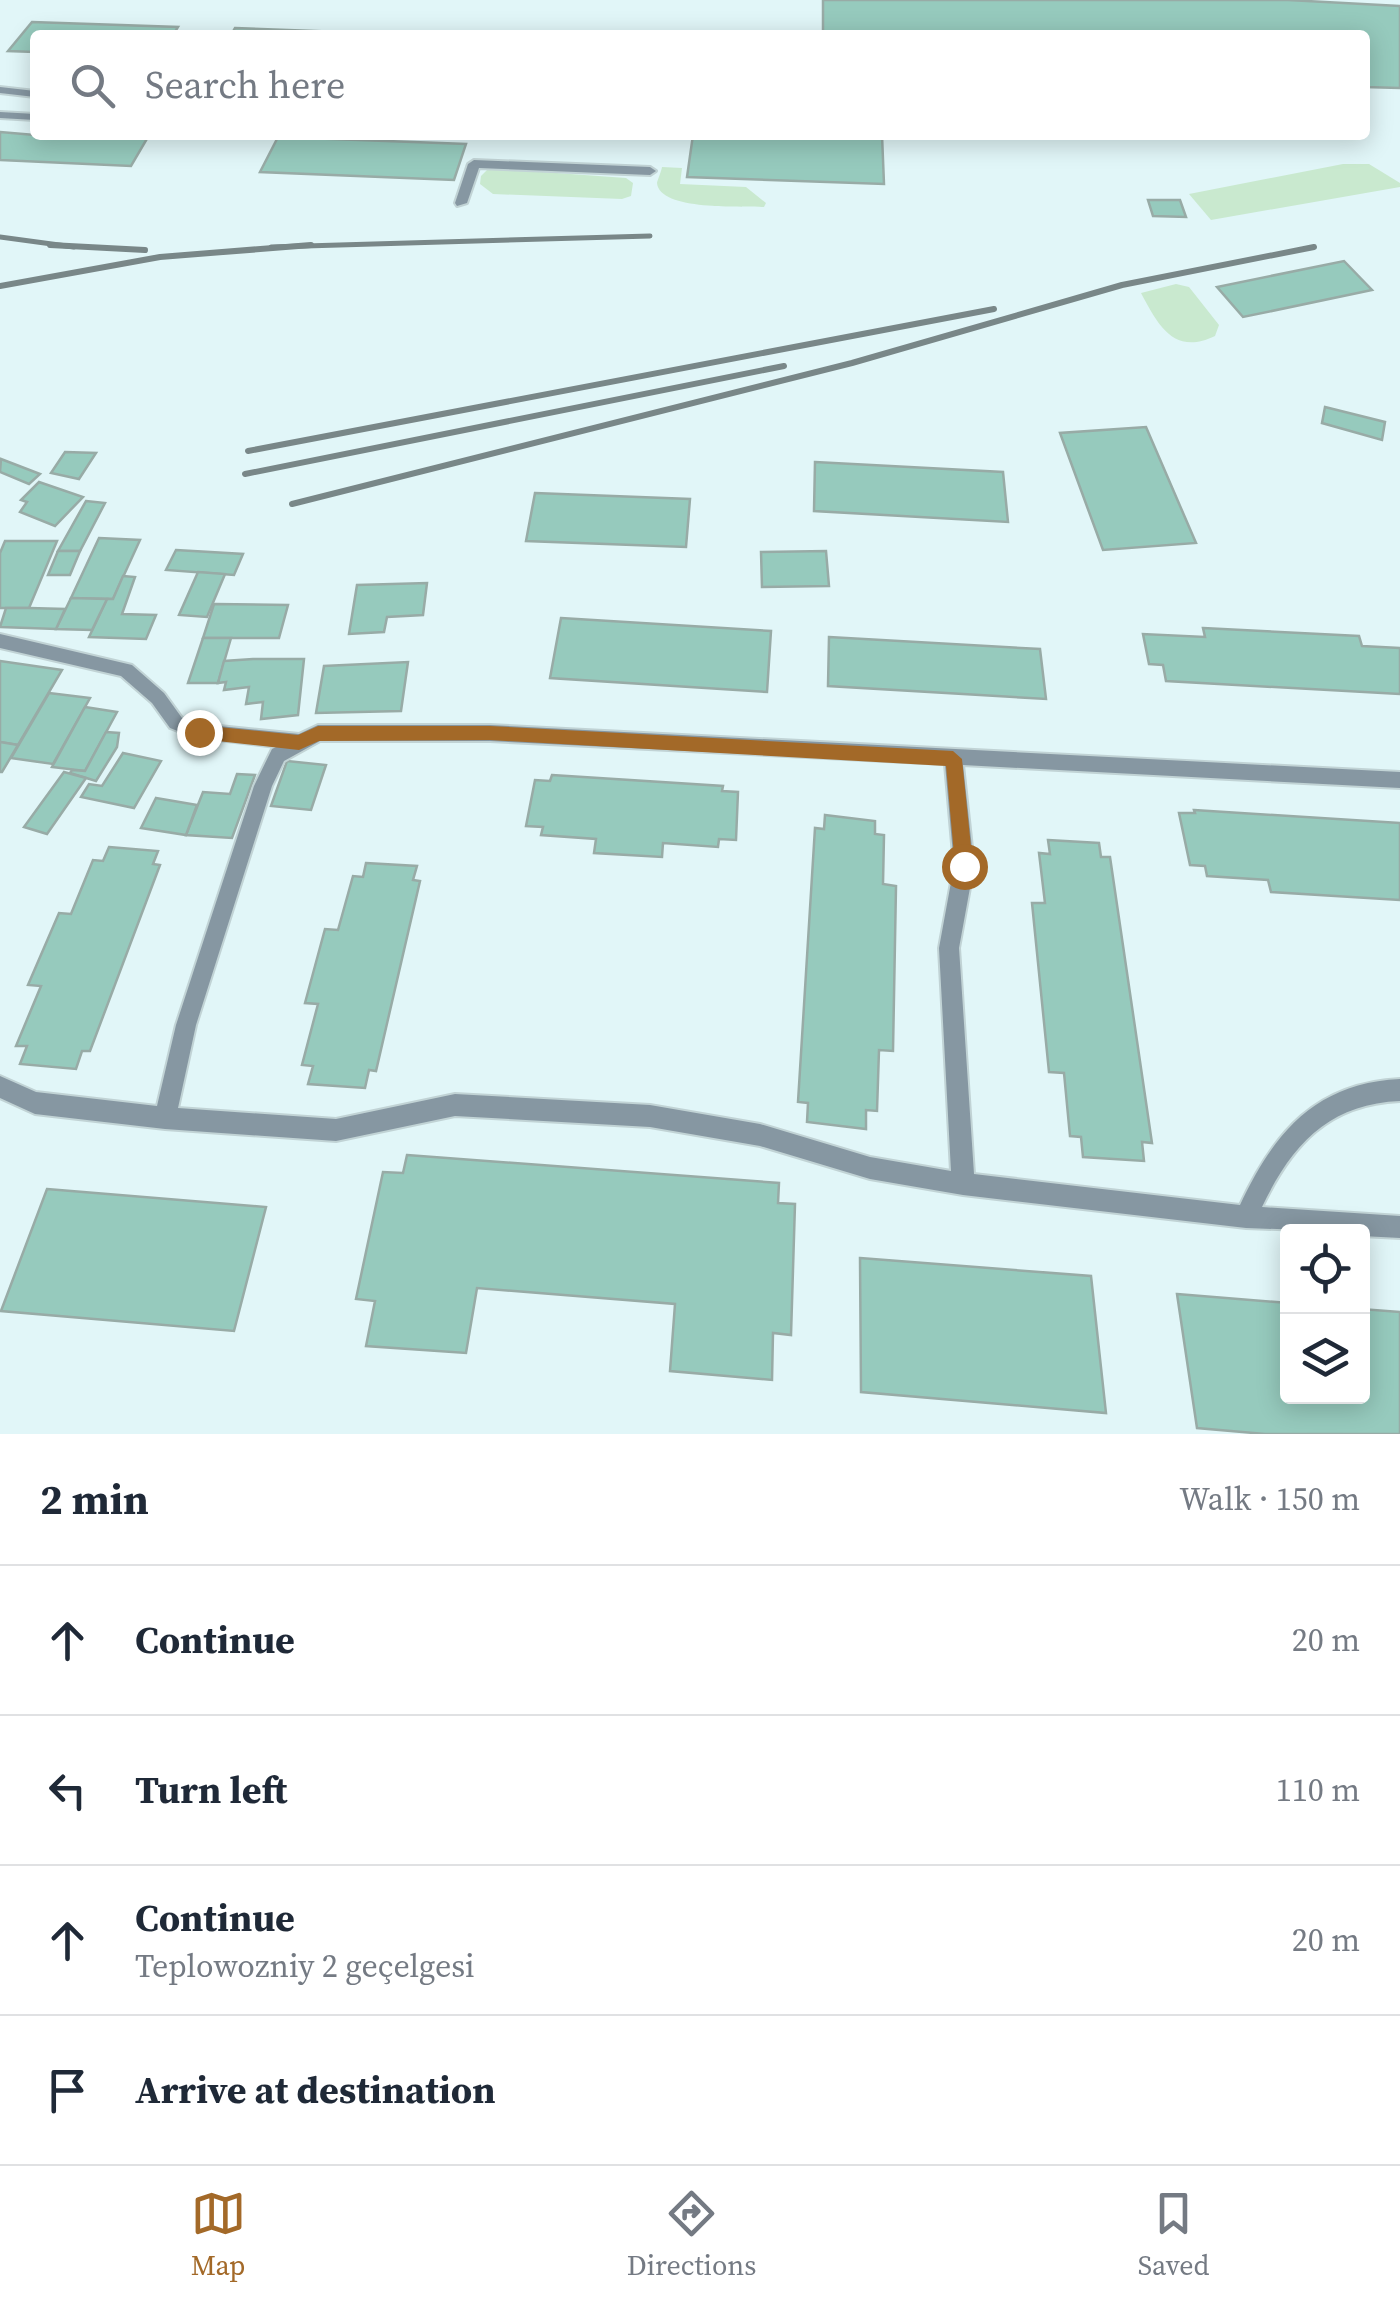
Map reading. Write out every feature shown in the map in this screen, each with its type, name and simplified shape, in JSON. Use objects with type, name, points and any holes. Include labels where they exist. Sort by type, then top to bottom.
[{"type":"lane","points":[[0,90],[30,93]]},
{"type":"lane","points":[[0,115],[30,117]]},
{"type":"lane","points":[[462,203],[474,164],[650,171]]},
{"type":"lane","points":[[0,641],[126,670],[158,698],[176,723],[199,732],[299,742]]},
{"type":"lane","points":[[165,1118],[186,1026],[263,786],[278,755],[318,734],[490,733],[1400,780]]},
{"type":"lane","points":[[953,759],[964,866],[949,948],[963,1184]]},
{"type":"lane","points":[[0,1086],[36,1102],[165,1118],[336,1130],[454,1106],[650,1116],[760,1135],[870,1168],[963,1184],[1246,1218],[1400,1227]]},
{"type":"lane","points":[[1246,1218],[1262,1178],[1300,1128],[1338,1100],[1380,1089],[1400,1090]]},
{"type":"green space","points":[[1343,164],[1369,164],[1400,183],[1400,187],[1211,220],[1189,194]]},
{"type":"green space","points":[[662,167],[682,168],[680,184],[746,187],[766,203],[764,207],[686,203],[661,192],[657,183]]},
{"type":"green space","points":[[489,168],[626,178],[633,183],[631,196],[622,199],[493,194],[480,184],[481,176]]},
{"type":"green space","points":[[1176,284],[1189,287],[1219,325],[1215,336],[1201,341],[1178,340],[1161,326],[1141,293]]},
{"type":"building","points":[[823,0],[1288,0],[1400,6],[1400,88],[1370,87],[1370,30],[823,30]]},
{"type":"building","points":[[32,22],[178,27],[30,30],[30,52],[8,51]]},
{"type":"building","points":[[0,132],[30,135],[30,140],[146,140],[131,166],[0,160]]},
{"type":"building","points":[[276,140],[466,144],[454,180],[260,172]]},
{"type":"building","points":[[692,140],[882,140],[884,184],[687,177]]},
{"type":"building","points":[[1148,200],[1180,200],[1186,217],[1153,216]]},
{"type":"building","points":[[1344,261],[1372,290],[1243,317],[1217,287]]},
{"type":"building","points":[[1325,407],[1385,422],[1382,440],[1322,423]]},
{"type":"building","points":[[1146,427],[1196,543],[1103,550],[1060,433]]},
{"type":"building","points":[[65,452],[96,453],[79,479],[51,473]]},
{"type":"building","points":[[1,459],[40,474],[29,484],[0,472]]},
{"type":"building","points":[[815,462],[1003,472],[1008,522],[814,511]]},
{"type":"building","points":[[39,482],[83,497],[55,526],[20,512],[27,502],[21,500]]},
{"type":"building","points":[[535,493],[690,499],[686,547],[526,541]]},
{"type":"building","points":[[86,501],[105,503],[80,551],[58,551]]},
{"type":"building","points":[[99,538],[140,540],[113,599],[71,598]]},
{"type":"building","points":[[5,541],[57,541],[29,608],[0,608],[0,553]]},
{"type":"building","points":[[176,550],[243,554],[234,575],[166,570]]},
{"type":"building","points":[[58,551],[80,551],[70,575],[48,575]]},
{"type":"building","points":[[826,551],[829,586],[762,587],[761,552]]},
{"type":"building","points":[[198,572],[225,574],[207,617],[179,615]]},
{"type":"building","points":[[123,576],[135,577],[122,614],[156,615],[146,639],[89,637],[107,599],[113,599]]},
{"type":"building","points":[[427,583],[423,615],[387,617],[384,632],[349,634],[357,585]]},
{"type":"building","points":[[71,598],[107,599],[92,630],[56,629]]},
{"type":"building","points":[[214,604],[288,605],[279,638],[203,638]]},
{"type":"building","points":[[6,608],[65,609],[56,629],[0,627]]},
{"type":"building","points":[[561,618],[771,631],[767,692],[550,678]]},
{"type":"building","points":[[1203,628],[1359,636],[1362,646],[1400,648],[1400,694],[1166,681],[1163,665],[1149,664],[1143,634],[1205,637]]},
{"type":"building","points":[[829,637],[1040,649],[1046,699],[828,686]]},
{"type":"building","points":[[203,638],[231,638],[218,683],[188,683]]},
{"type":"building","points":[[304,659],[298,715],[261,719],[263,702],[246,704],[249,687],[224,690],[226,682],[218,683],[224,661]]},
{"type":"building","points":[[0,661],[62,670],[18,745],[0,742]]},
{"type":"building","points":[[408,662],[401,711],[316,713],[324,666]]},
{"type":"building","points":[[49,693],[90,698],[53,764],[11,758]]},
{"type":"building","points":[[85,707],[117,712],[85,771],[52,767]]},
{"type":"building","points":[[106,732],[119,733],[117,747],[96,781],[70,773],[85,771]]},
{"type":"building","points":[[0,742],[18,745],[2,772],[0,772]]},
{"type":"building","points":[[123,753],[161,761],[134,808],[81,797],[89,784],[102,786]]},
{"type":"building","points":[[287,761],[326,765],[311,810],[271,806]]},
{"type":"building","points":[[64,772],[86,778],[47,834],[24,827]]},
{"type":"building","points":[[237,774],[255,775],[232,838],[186,835],[203,792],[230,794]]},
{"type":"building","points":[[552,775],[723,786],[722,791],[738,792],[736,840],[719,839],[718,847],[663,843],[662,857],[594,853],[596,839],[541,835],[543,827],[526,826],[535,780],[550,781]]},
{"type":"building","points":[[156,798],[197,805],[186,835],[141,828]]},
{"type":"building","points":[[1194,810],[1400,823],[1400,900],[1271,892],[1268,880],[1207,876],[1205,866],[1190,865],[1179,813],[1195,813]]},
{"type":"building","points":[[825,815],[875,821],[875,834],[884,835],[883,884],[896,886],[893,1051],[879,1050],[877,1111],[866,1110],[866,1129],[807,1122],[808,1103],[798,1102],[815,828],[824,829]]},
{"type":"building","points":[[1048,840],[1099,843],[1101,857],[1110,857],[1152,1143],[1142,1142],[1144,1161],[1083,1157],[1081,1137],[1070,1136],[1064,1073],[1049,1072],[1032,903],[1045,903],[1039,853],[1050,854]]},
{"type":"building","points":[[109,847],[158,851],[153,864],[160,865],[90,1051],[82,1051],[76,1069],[20,1064],[27,1046],[16,1046],[41,986],[28,985],[59,913],[71,914],[93,860],[103,861]]},
{"type":"building","points":[[366,863],[417,866],[413,880],[420,881],[376,1071],[369,1070],[365,1088],[308,1084],[313,1066],[302,1065],[318,1004],[305,1003],[325,929],[338,930],[353,876],[363,877]]},
{"type":"building","points":[[407,1155],[779,1183],[778,1203],[795,1204],[791,1335],[773,1333],[772,1380],[670,1371],[675,1304],[477,1288],[466,1353],[366,1346],[375,1301],[356,1299],[383,1172],[403,1173]]},
{"type":"building","points":[[47,1189],[266,1207],[234,1331],[1,1311]]},
{"type":"building","points":[[860,1258],[1091,1276],[1106,1413],[861,1392]]},
{"type":"building","points":[[1177,1294],[1280,1302],[1280,1404],[1370,1404],[1370,1310],[1400,1312],[1400,1434],[1265,1434],[1197,1428]]},
{"type":"railway","points":[[294,246],[650,236]]},
{"type":"railway","points":[[0,237],[65,246]]},
{"type":"railway","points":[[50,245],[65,246]]},
{"type":"railway","points":[[294,246],[311,245]]},
{"type":"railway","points":[[65,246],[145,250]]},
{"type":"railway","points":[[65,246],[74,247]]},
{"type":"railway","points":[[0,286],[160,257],[294,246]]},
{"type":"railway","points":[[271,247],[294,246]]},
{"type":"railway","points":[[292,504],[852,363],[1122,285],[1314,247]]},
{"type":"railway","points":[[248,451],[994,309]]},
{"type":"railway","points":[[245,474],[784,366]]},
{"type":"route","points":[[199,732],[299,742],[318,734],[490,733],[953,759],[964,866]]}]
